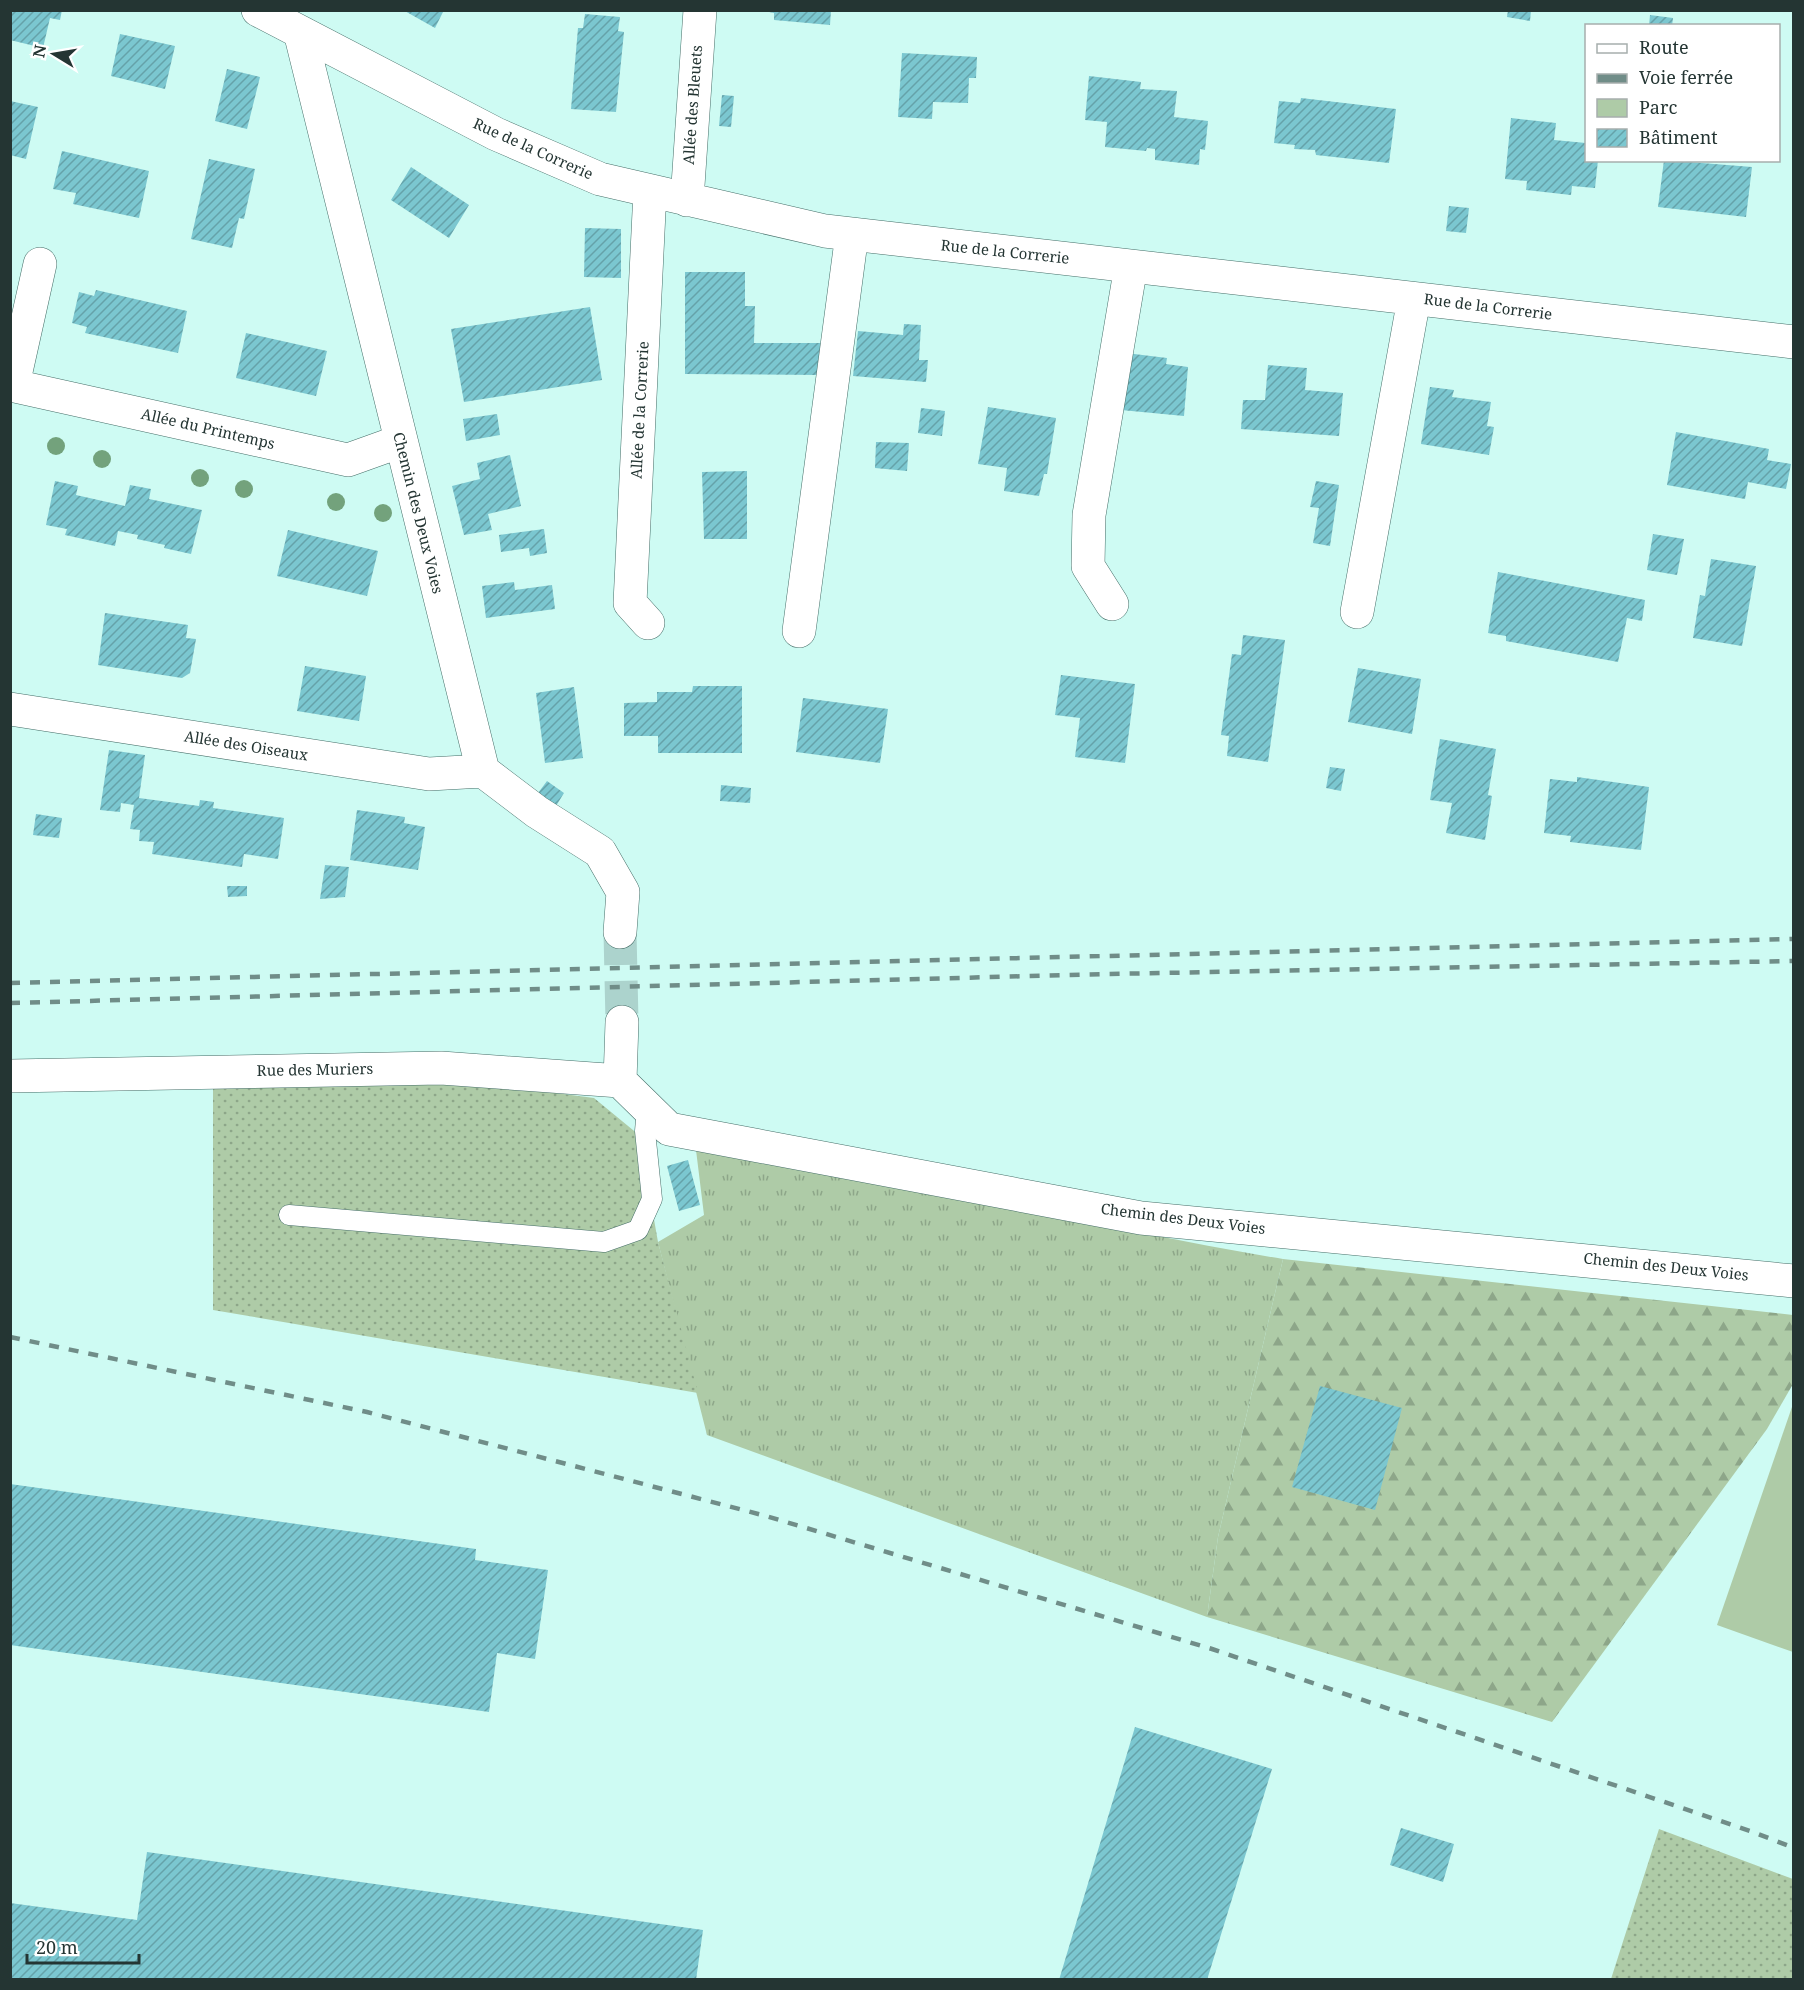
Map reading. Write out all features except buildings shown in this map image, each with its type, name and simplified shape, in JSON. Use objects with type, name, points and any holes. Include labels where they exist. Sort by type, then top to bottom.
[{"type":"street","name":"Rue de la Correrie","points":[[258,10],[496,134],[600,179],[825,231],[1794,342]]},
{"type":"street","name":"Allée des Bleuets","points":[[687,200],[700,10]]},
{"type":"street","name":"Chemin des Deux Voies","points":[[300,32],[483,771]]},
{"type":"street","name":"Allée de la Correrie","points":[[648,623],[630,603],[650,191]]},
{"type":"street","points":[[799,631],[852,234]]},
{"type":"street","name":"Allée du Printemps","points":[[40,264],[12,385],[348,460],[400,441]]},
{"type":"street","points":[[1112,604],[1088,566],[1089,515],[1131,266]]},
{"type":"street","points":[[1357,612],[1414,299]]},
{"type":"street","name":"Allée des Oiseaux","points":[[10,709],[429,774],[483,771]]},
{"type":"street","points":[[483,771],[537,812],[600,852],[623,892],[620,932]]},
{"type":"street","points":[[620,1081],[622,1022]]},
{"type":"street","name":"Rue des Muriers","points":[[10,1076],[441,1068],[620,1081]]},
{"type":"street","name":"Chemin des Deux Voies","points":[[620,1081],[669,1129],[1141,1218],[1794,1281]]},
{"type":"lane","points":[[289,1215],[604,1242],[638,1230],[652,1199],[645,1131],[648,1108]]},
{"type":"green space","points":[[463,1081],[594,1098],[639,1135],[658,1242],[698,1393],[213,1310],[213,1084]]},
{"type":"green space","points":[[696,1150],[843,1172],[1136,1232],[1283,1259],[1218,1537],[1207,1617],[707,1435],[658,1242],[704,1215]]},
{"type":"green space","points":[[1283,1259],[1793,1315],[1793,1384],[1767,1429],[1552,1722],[1207,1617],[1218,1537]]},
{"type":"green space","points":[[1793,1404],[1793,1652],[1717,1625]]},
{"type":"green space","points":[[1659,1829],[1793,1879],[1793,1979],[1611,1979]]},
{"type":"tunnel","points":[[620,932],[622,1022]]},
{"type":"railway","points":[[10,983],[1794,939]]},
{"type":"railway","points":[[10,1003],[1107,974],[1794,961]]},
{"type":"railway","points":[[10,1337],[367,1412],[766,1516],[1212,1649],[1753,1832],[1794,1848]]}]
